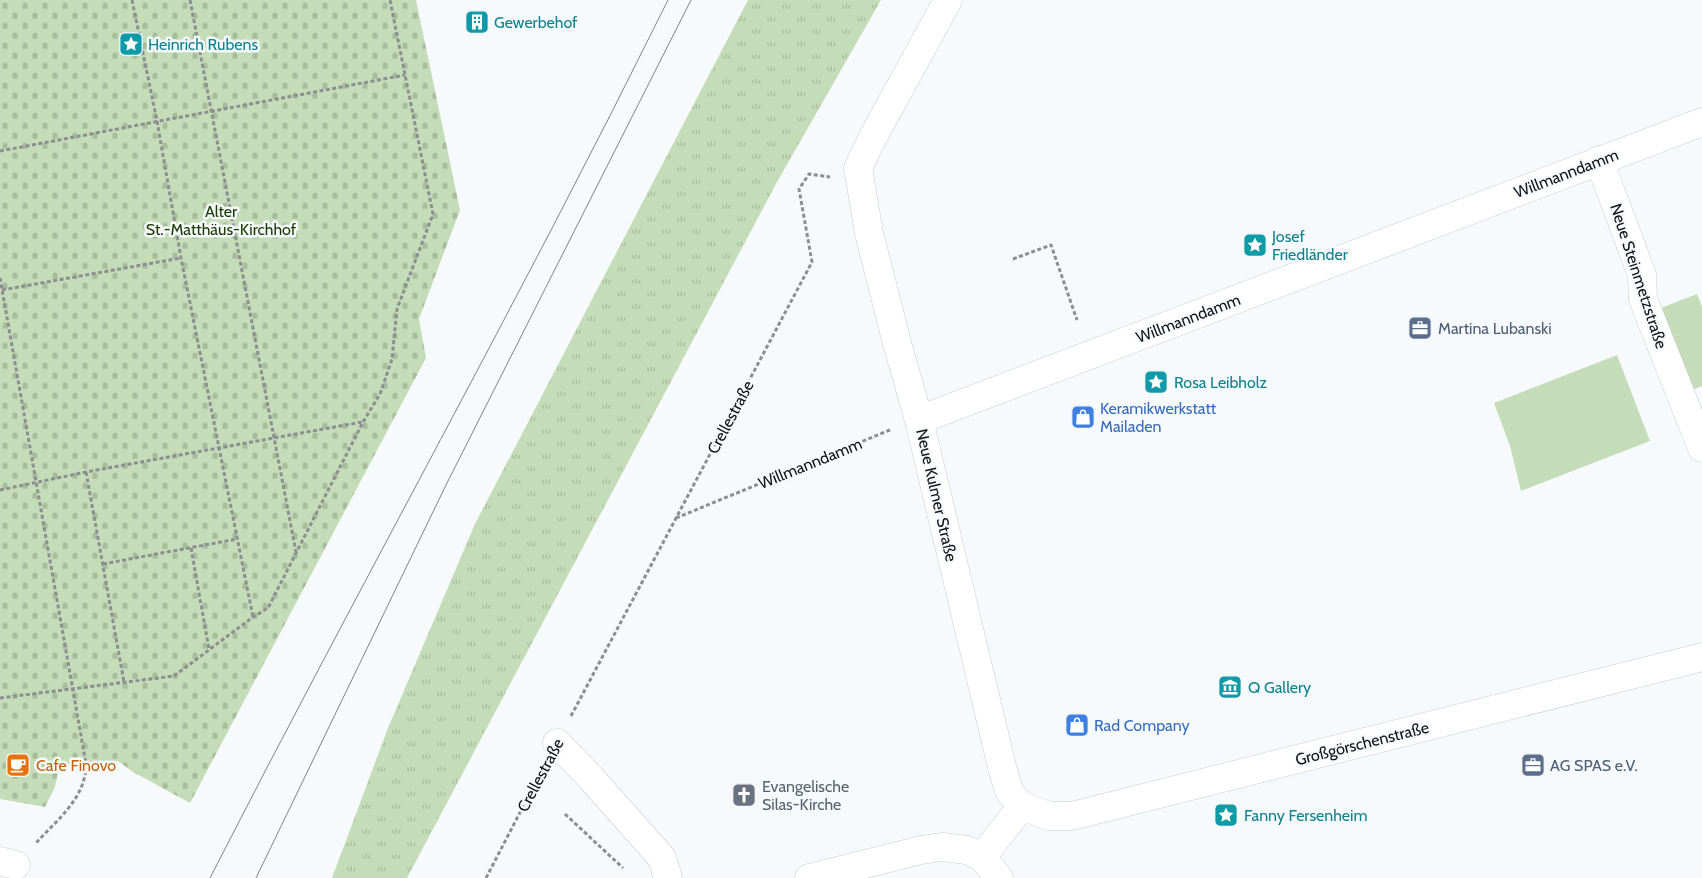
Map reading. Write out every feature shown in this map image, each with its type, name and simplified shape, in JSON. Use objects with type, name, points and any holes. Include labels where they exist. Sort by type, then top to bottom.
[{"type":"street","points":[[860,181],[858,168],[873,137],[948,0]]},
{"type":"street","name":"Willmanndamm","points":[[919,420],[1702,122]]},
{"type":"street","name":"Neue Steinmetzstraße","points":[[1598,160],[1642,275],[1643,299],[1702,448]]},
{"type":"street","name":"Neue Kulmer Straße","points":[[860,181],[869,233],[919,420],[1004,776],[1010,793],[1022,806]]},
{"type":"street","name":"Großgörschenstraße","points":[[1022,806],[1049,816],[1072,816],[1702,657]]},
{"type":"street","points":[[557,743],[662,858],[668,878]]},
{"type":"street","points":[[982,856],[1022,806]]},
{"type":"street","points":[[809,878],[921,850],[942,847],[968,850],[982,856],[999,878]]},
{"type":"path","points":[[132,0],[157,121],[218,449],[253,617]]},
{"type":"path","points":[[190,0],[296,553]]},
{"type":"path","points":[[0,698],[174,676],[268,608],[363,422],[380,394],[392,359],[397,309],[433,214],[390,0]]},
{"type":"path","points":[[0,151],[405,75]]},
{"type":"path","name":"Crellestraße","points":[[486,878],[812,262],[799,190],[809,174],[860,181]]},
{"type":"path","points":[[1013,259],[1051,245],[1076,320]]},
{"type":"path","points":[[2,290],[181,258]]},
{"type":"path","points":[[0,278],[86,764],[86,773],[80,792],[69,808],[8,863]]},
{"type":"path","name":"Willmanndamm","points":[[676,518],[919,420]]},
{"type":"path","points":[[0,490],[86,472],[363,422]]},
{"type":"path","points":[[86,472],[124,682]]},
{"type":"path","points":[[103,564],[237,539]]},
{"type":"path","points":[[191,548],[209,649]]},
{"type":"path","points":[[565,814],[623,868]]},
{"type":"green space","name":"Alter St.-Matthäus-Kirchhof","points":[[0,0],[416,0],[460,210],[419,319],[426,358],[190,803],[133,772],[118,761],[59,767],[55,787],[45,807],[0,799]]},
{"type":"green space","points":[[748,0],[881,0],[777,182],[407,878],[332,878],[388,728],[475,524]]},
{"type":"green space","points":[[1697,294],[1702,307],[1702,386],[1692,390],[1661,308]]},
{"type":"green space","points":[[1617,355],[1650,441],[1521,491],[1510,446],[1494,403]]},
{"type":"tram line","points":[[210,878],[324,658],[556,221],[668,0]]},
{"type":"tram line","points":[[256,878],[446,485],[691,0]]},
{"type":"place","name":"Gewerbehof","points":[[477,22]]},
{"type":"place","name":"Heinrich Rubens","points":[[131,44]]},
{"type":"place","name":"Josef Friedländer","points":[[1255,245]]},
{"type":"place","name":"Martina Lubanski","points":[[1420,328]]},
{"type":"place","name":"Rosa Leibholz","points":[[1156,382]]},
{"type":"place","name":"Keramikwerkstatt Mailaden","points":[[1083,417]]},
{"type":"place","name":"Q Gallery","points":[[1230,687]]},
{"type":"place","name":"Rad Company","points":[[1077,725]]},
{"type":"place","name":"Cafe Finovo","points":[[18,765]]},
{"type":"place","name":"AG SPAS e.V.","points":[[1533,765]]},
{"type":"place","name":"Evangelische Silas-Kirche","points":[[744,795]]},
{"type":"place","name":"Fanny Fersenheim","points":[[1226,815]]}]
